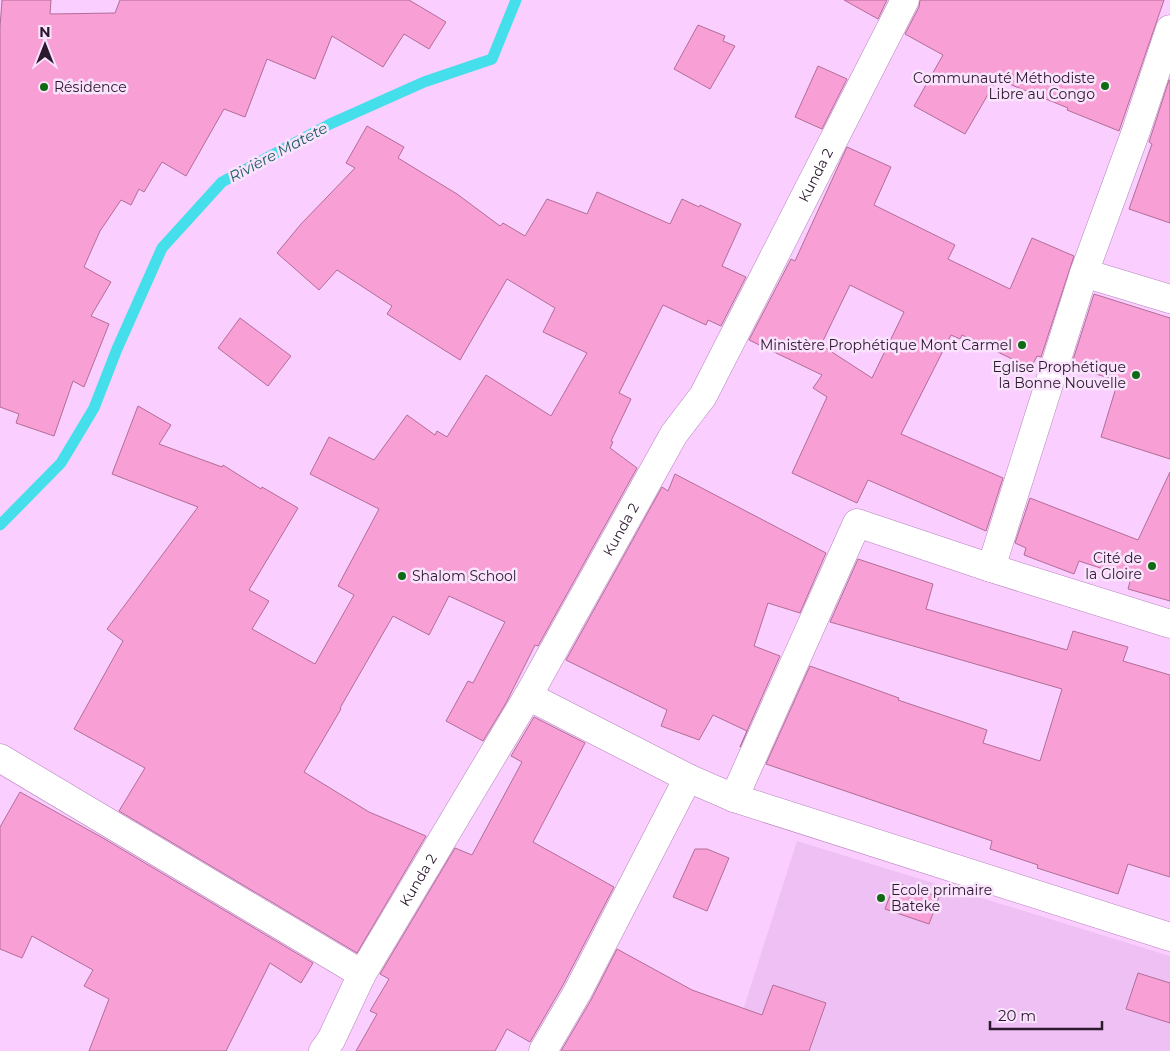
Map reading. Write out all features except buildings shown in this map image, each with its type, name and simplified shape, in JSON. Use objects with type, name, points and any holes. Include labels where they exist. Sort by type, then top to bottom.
[{"type":"street","name":"Kunda 2","points":[[324,1051],[362,974],[528,696],[674,434],[703,396],[905,0]]},
{"type":"street","points":[[991,568],[1084,273],[1136,131],[1170,29]]},
{"type":"street","points":[[1084,273],[1170,299]]},
{"type":"street","points":[[734,798],[857,523],[991,568],[1170,624]]},
{"type":"street","points":[[528,696],[688,778],[734,798],[1170,937]]},
{"type":"street","points":[[0,758],[362,974]]},
{"type":"street","points":[[543,1051],[577,993],[688,778]]},
{"type":"shaded area","name":"Ecole primaire Bateke","points":[[797,841],[1170,956],[1170,1051],[730,1051]]},
{"type":"waterway","name":"Rivière Matete","points":[[0,525],[61,463],[94,408],[117,349],[162,248],[222,182],[330,124],[424,82],[492,59],[516,0]]},
{"type":"place","name":"Communauté Méthodiste Libre au Congo","points":[[1105,86]]},
{"type":"place","name":"Résidence","points":[[44,87]]},
{"type":"place","name":"Ministère Prophétique Mont Carmel","points":[[1022,345]]},
{"type":"place","name":"Eglise Prophétique la Bonne Nouvelle","points":[[1136,375]]},
{"type":"place","name":"Cité de la Gloire","points":[[1152,566]]},
{"type":"place","name":"Shalom School","points":[[402,576]]},
{"type":"place","name":"Ecole primaire Bateke","points":[[881,898]]}]
